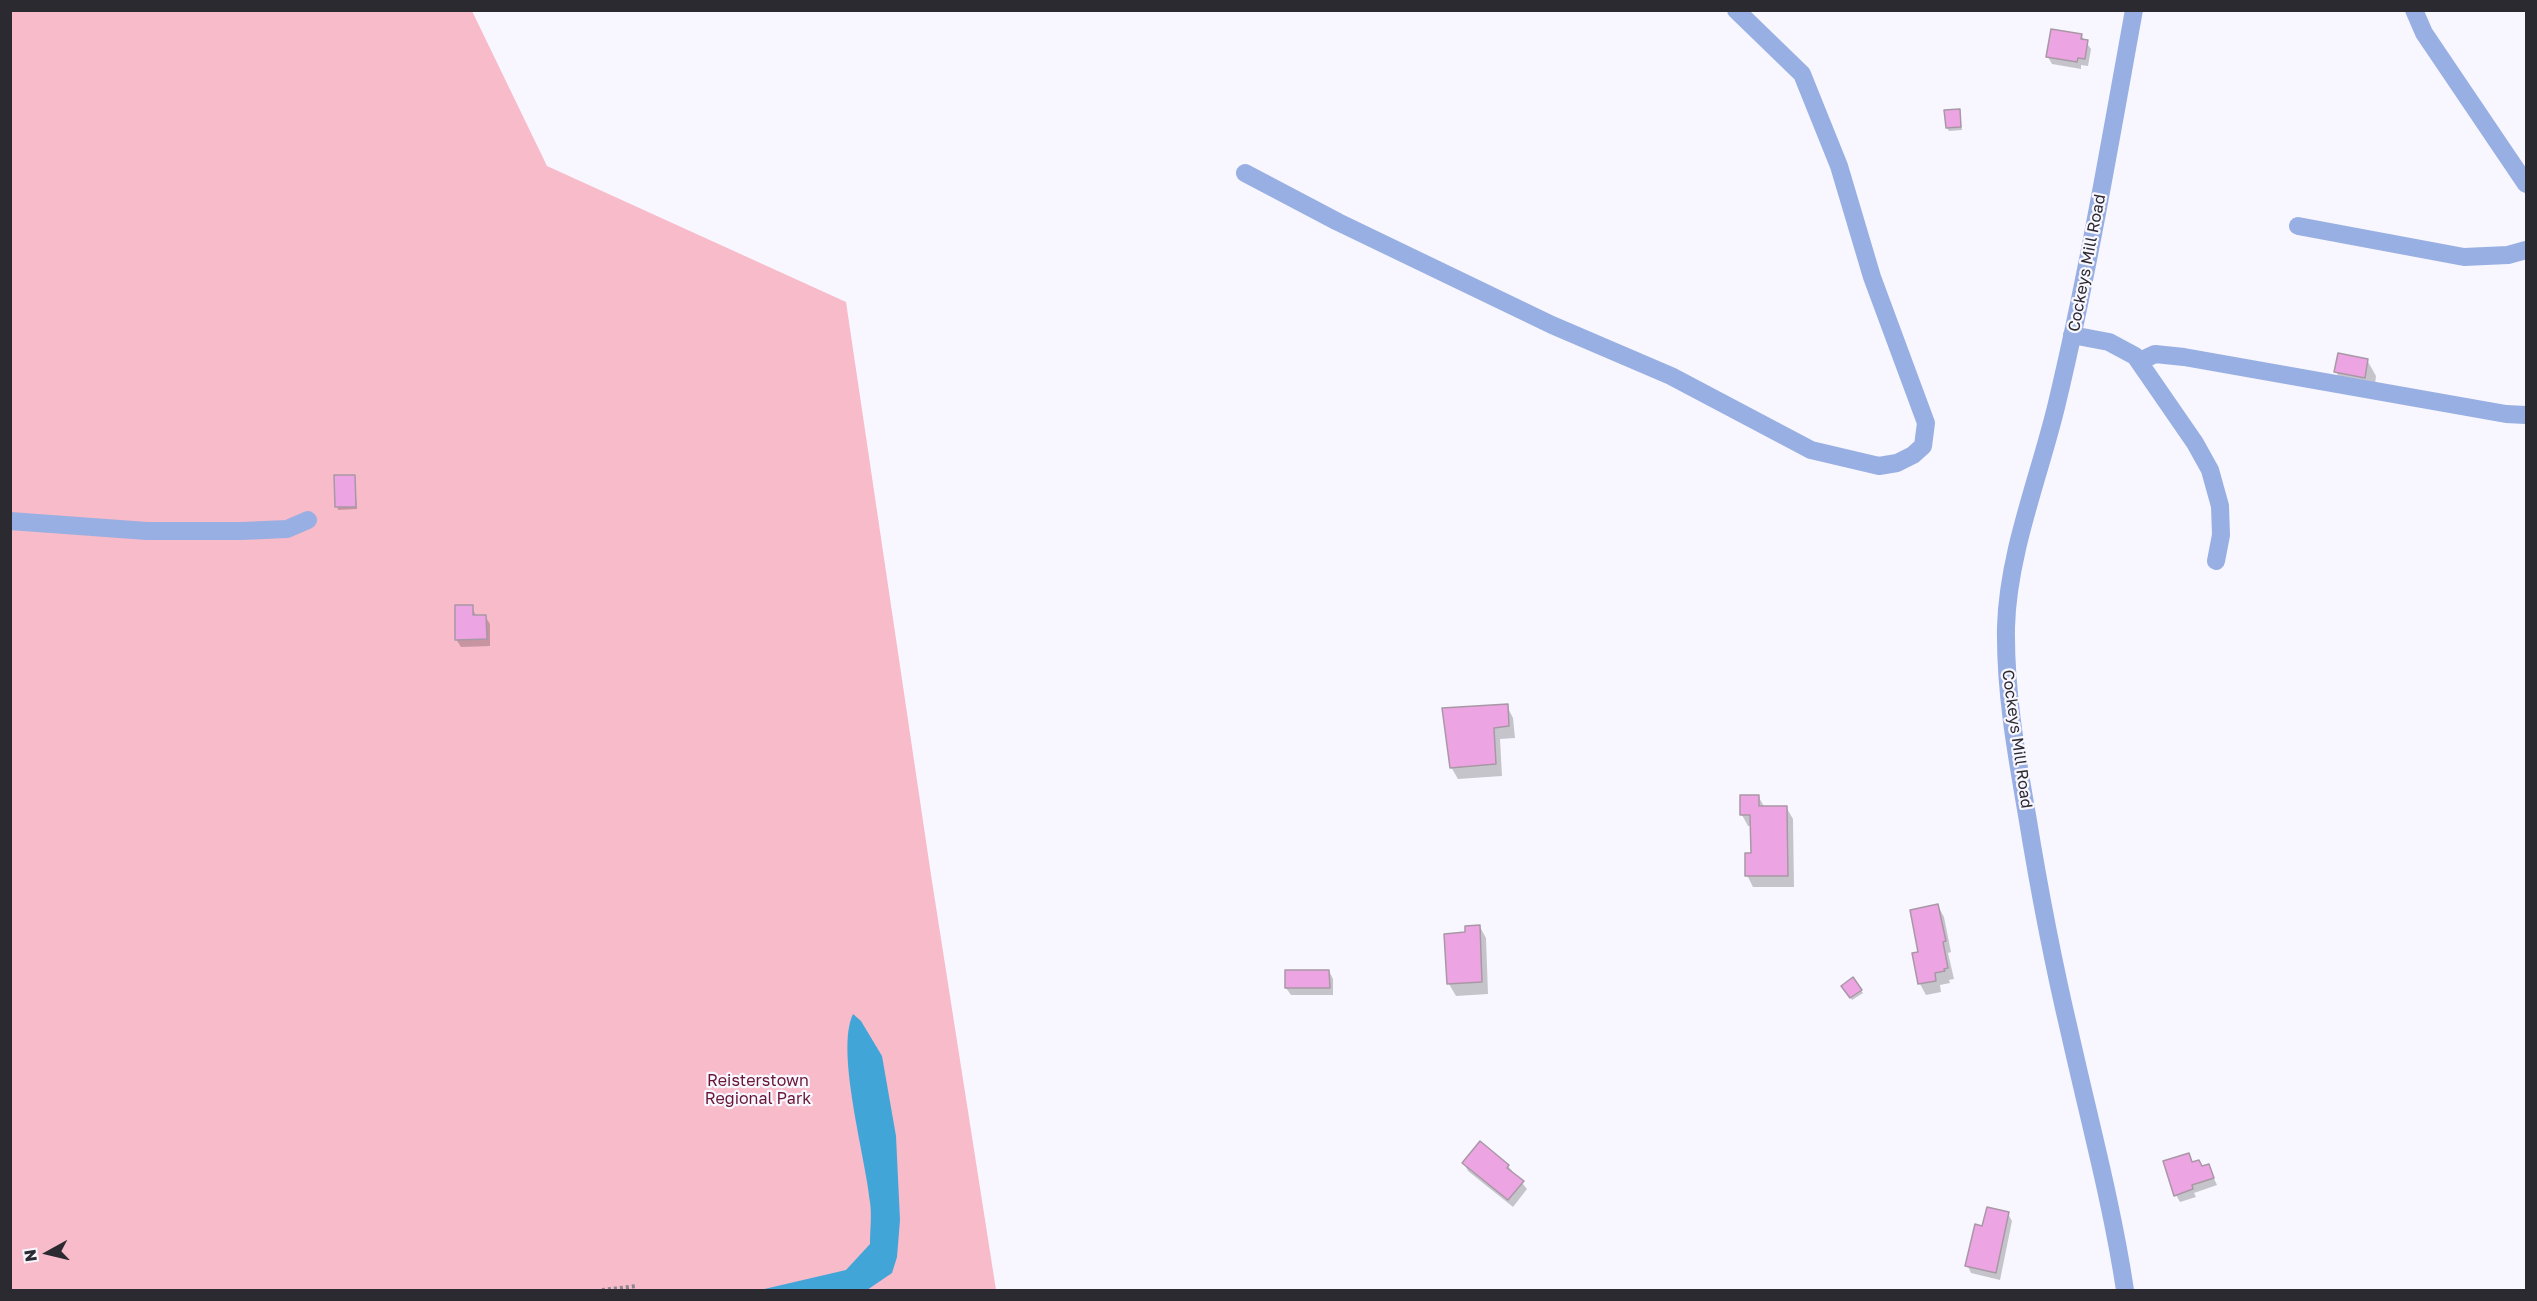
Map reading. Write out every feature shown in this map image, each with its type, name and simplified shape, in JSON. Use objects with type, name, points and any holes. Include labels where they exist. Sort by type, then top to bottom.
[{"type":"street","points":[[1245,173],[1338,222],[1552,325],[1671,376],[1810,450],[1879,466],[1897,463],[1913,455],[1923,446],[1926,423],[1872,277],[1839,166],[1802,74],[1736,10]]},
{"type":"street","name":"Cockeys Mill Road","points":[[2125,1290],[2106,1190],[2048,934],[2011,719],[2006,672],[2006,622],[2012,580],[2072,335],[2134,10]]},
{"type":"street","points":[[2414,10],[2424,33],[2526,184]]},
{"type":"street","points":[[2298,226],[2464,257],[2508,255],[2526,250]]},
{"type":"street","points":[[2072,335],[2109,342],[2131,352],[2140,361],[2195,442],[2217,489],[2222,518],[2216,561]]},
{"type":"street","points":[[2140,361],[2155,354],[2184,357],[2364,391],[2506,414],[2526,415]]},
{"type":"street","points":[[10,521],[147,531],[242,531],[287,529],[308,520]]},
{"type":"path","points":[[602,1290],[637,1286]]},
{"type":"green space","name":"Reisterstown Regional Park","points":[[10,11],[472,11],[547,166],[846,302],[931,875],[996,1290],[11,1290]]},
{"type":"water","points":[[853,1014],[861,1021],[882,1056],[896,1136],[900,1220],[897,1257],[892,1273],[867,1290],[760,1290],[846,1270],[870,1244],[870,1202],[849,1078],[848,1031]]},
{"type":"building","points":[[2051,29],[2082,34],[2081,39],[2088,40],[2085,59],[2078,58],[2077,62],[2046,57]]},
{"type":"building","points":[[1960,109],[1961,127],[1946,128],[1944,110]]},
{"type":"building","points":[[2338,353],[2368,359],[2365,378],[2334,372]]},
{"type":"building","points":[[334,475],[355,475],[356,507],[335,507]]},
{"type":"building","points":[[455,605],[473,605],[473,615],[486,615],[487,639],[455,640]]},
{"type":"building","points":[[1508,704],[1509,726],[1494,728],[1496,764],[1450,768],[1442,708]]},
{"type":"building","points":[[1740,795],[1759,795],[1759,806],[1787,806],[1788,876],[1745,876],[1745,853],[1751,853],[1750,815],[1740,815]]},
{"type":"building","points":[[1938,904],[1946,941],[1943,942],[1948,968],[1935,973],[1936,981],[1918,984],[1912,953],[1918,952],[1910,910]]},
{"type":"building","points":[[1480,925],[1482,982],[1447,984],[1444,934],[1465,932],[1465,926]]},
{"type":"building","points":[[1285,970],[1329,970],[1330,988],[1285,988]]},
{"type":"building","points":[[1853,977],[1862,990],[1850,998],[1841,986]]},
{"type":"building","points":[[1480,1141],[1509,1165],[1507,1168],[1524,1181],[1508,1200],[1462,1163]]},
{"type":"building","points":[[2189,1153],[2192,1162],[2199,1160],[2202,1166],[2209,1164],[2214,1178],[2192,1185],[2193,1189],[2174,1196],[2163,1161]]},
{"type":"building","points":[[1987,1207],[2009,1212],[1996,1273],[1965,1266],[1975,1224],[1982,1226]]}]
